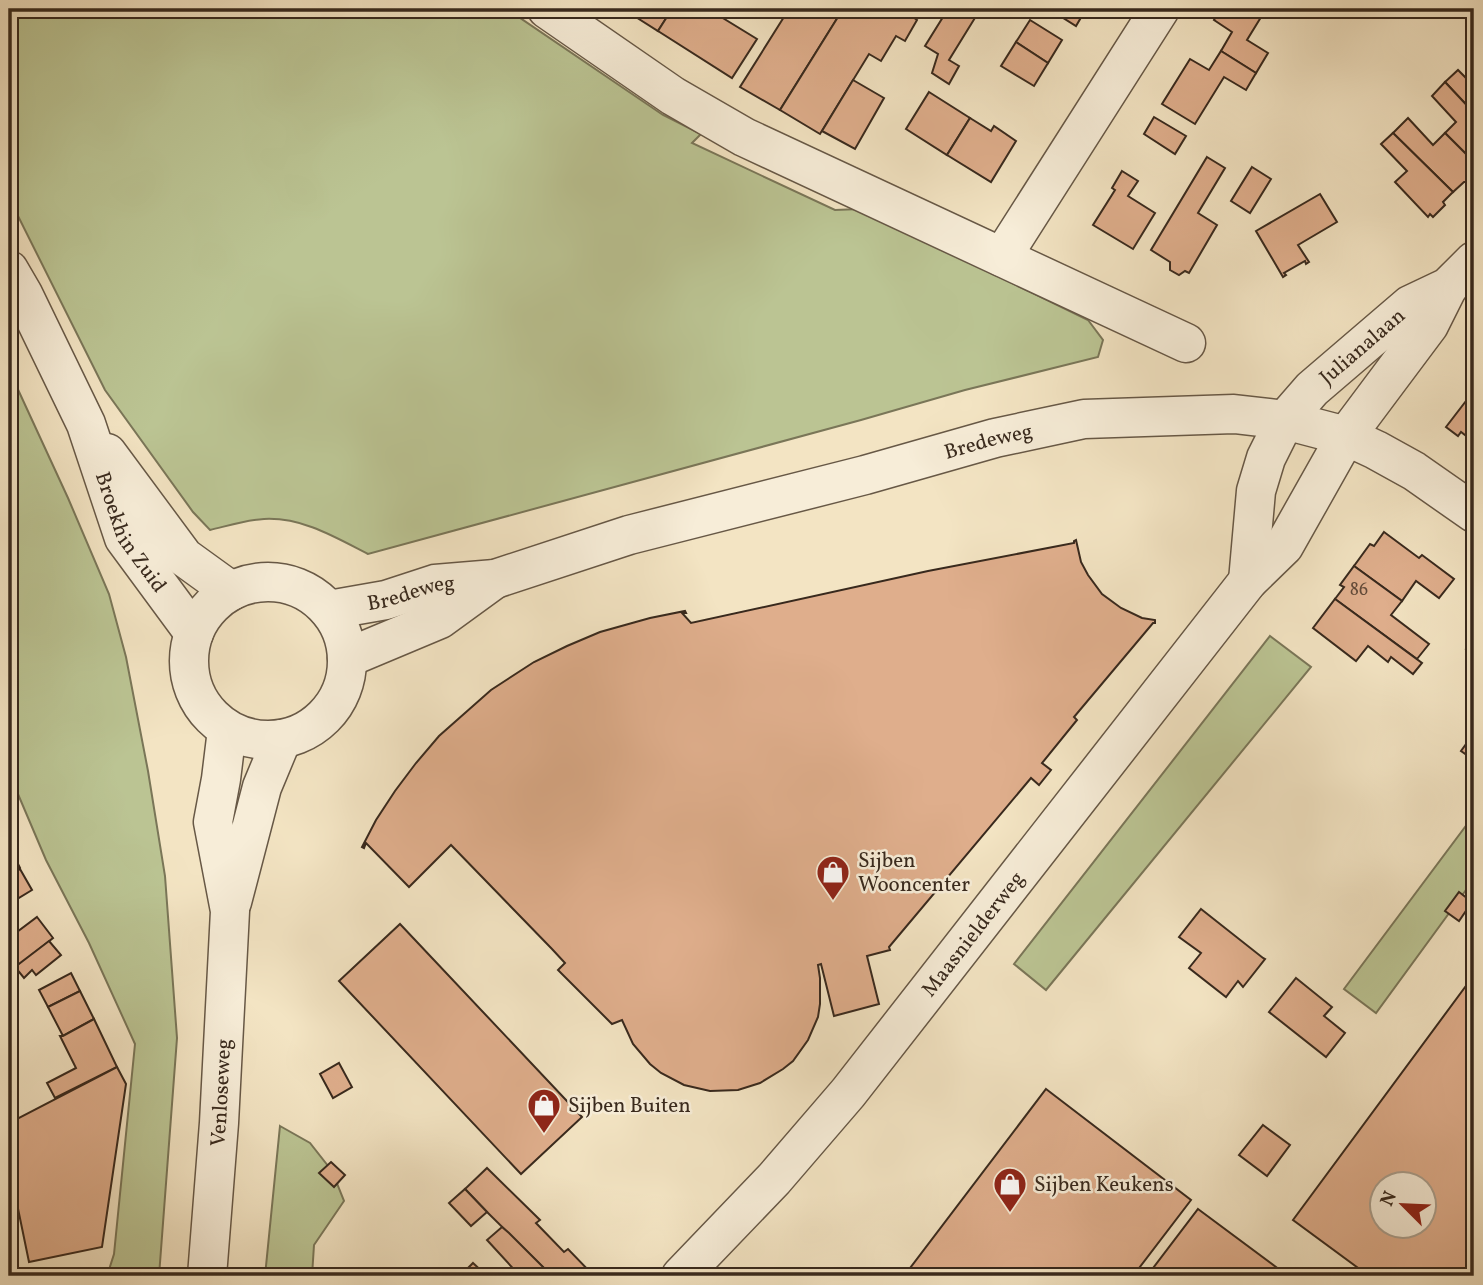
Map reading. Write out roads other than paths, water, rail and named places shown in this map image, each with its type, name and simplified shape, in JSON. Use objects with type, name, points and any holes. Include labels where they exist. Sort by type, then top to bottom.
[{"type":"street","points":[[547,9],[674,96],[744,137],[1186,343]]},
{"type":"street","points":[[1002,257],[1160,9]]},
{"type":"street","name":"Broekhin Zuid","points":[[9,270],[23,293],[86,424],[124,538],[194,633]]},
{"type":"street","name":"Julianalaan","points":[[1285,419],[1312,389],[1410,304],[1461,274]]},
{"type":"street","name":"Julianalaan","points":[[1346,436],[1429,325],[1461,274]]},
{"type":"street","name":"Bredeweg","points":[[329,610],[386,600],[435,584],[495,579],[629,535],[865,475],[995,438],[1084,419],[1234,414],[1285,419],[1346,436],[1376,450],[1414,471],[1474,513]]},
{"type":"street","points":[[1248,581],[1256,491],[1266,458],[1285,419]]},
{"type":"street","name":"Broekhin Zuid","points":[[86,424],[184,558],[231,591]]},
{"type":"street","name":"Maasnielderweg","points":[[681,1276],[774,1179],[848,1093],[1248,581],[1284,546],[1346,436]]},
{"type":"street","name":"Bredeweg","points":[[347,658],[440,619],[495,579]]},
{"type":"street","points":[[259,582],[285,584],[313,596],[329,610],[344,638],[346,674],[335,703],[307,730],[282,739],[253,740],[227,730],[204,709],[191,681],[188,663],[190,646],[194,633],[209,608],[219,598],[259,582]]},
{"type":"street","name":"Venloseweg","points":[[227,730],[213,822],[229,911]]},
{"type":"street","name":"Venloseweg","points":[[207,1276],[219,1124],[229,911],[262,788],[282,739]]},
{"type":"place","name":"Sijben Wooncenter","points":[[833,902]]},
{"type":"place","name":"Sijben Buiten","points":[[544,1135]]},
{"type":"place","name":"Sijben Keukens","points":[[1010,1214]]}]
